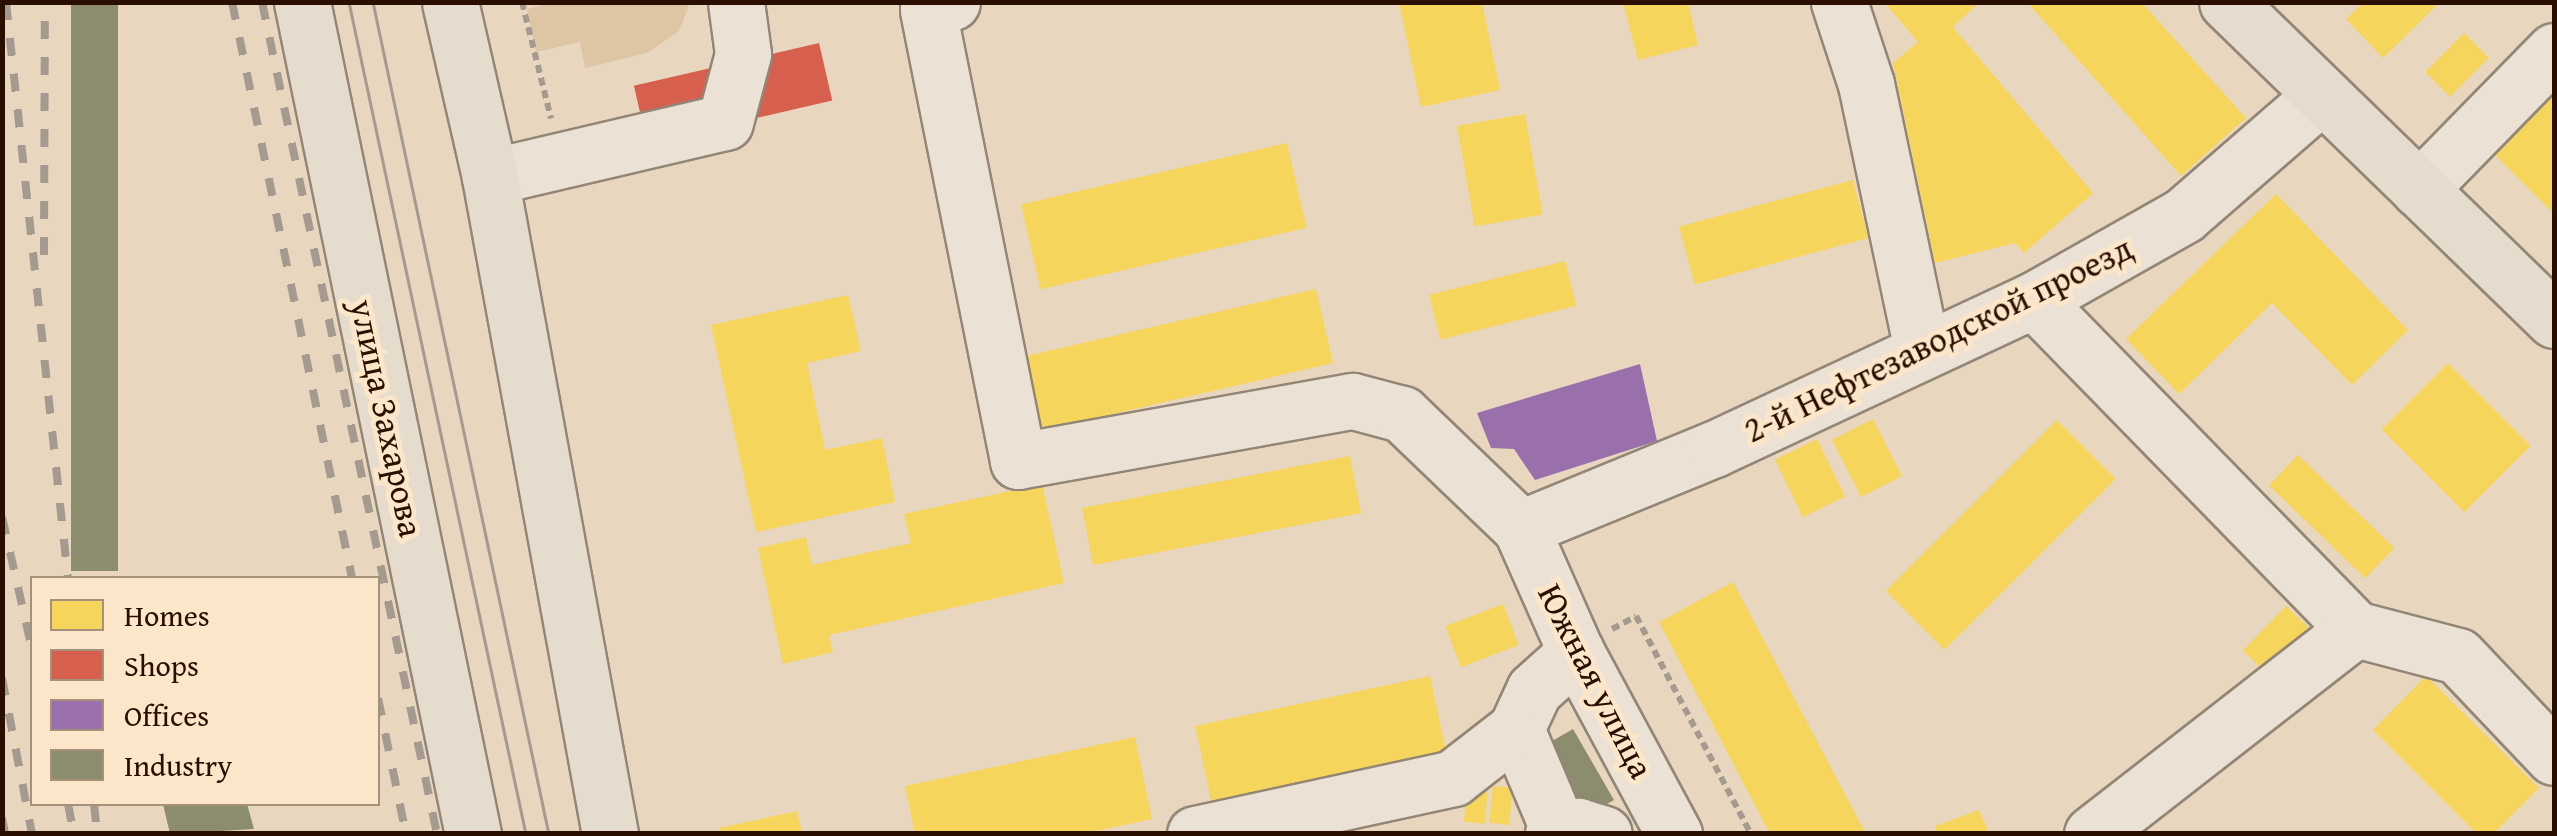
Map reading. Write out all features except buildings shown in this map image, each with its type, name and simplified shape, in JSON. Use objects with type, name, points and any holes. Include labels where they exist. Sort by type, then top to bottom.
[{"type":"main road","name":"улица Захарова","points":[[302,2],[473,834]]},
{"type":"main road","points":[[2227,2],[2554,320]]},
{"type":"main road","points":[[451,3],[490,177],[610,834]]},
{"type":"street","points":[[490,177],[725,122],[742,54],[736,2]]},
{"type":"street","points":[[952,2],[928,10],[1018,461],[1352,400],[1402,414],[1521,528]]},
{"type":"street","points":[[1839,2],[1866,84],[1922,350]]},
{"type":"street","points":[[2419,189],[2554,51]]},
{"type":"street","name":"2-й Нефтезаводской проезд","points":[[1521,528],[1714,448],[2034,300],[2184,215],[2322,95]]},
{"type":"street","points":[[2034,300],[2355,628],[2458,656],[2554,757]]},
{"type":"street","name":"Южная улица","points":[[1521,528],[1587,644],[1674,834]]},
{"type":"street","points":[[2092,834],[2355,628]]},
{"type":"street","points":[[1195,834],[1453,778],[1516,729],[1534,690],[1587,644]]},
{"type":"street","points":[[1516,729],[1572,832]]},
{"type":"path","points":[[522,2],[561,158]]},
{"type":"path","points":[[1587,644],[1636,616],[1751,834]]},
{"type":"shaded area","points":[[550,3],[690,3],[679,31],[647,53],[585,68],[580,42],[536,52],[527,9]]},
{"type":"tram line","points":[[349,2],[526,834]]},
{"type":"tram line","points":[[373,2],[549,834]]},
{"type":"railway","points":[[6,2],[68,576]]},
{"type":"railway","points":[[44,255],[45,2]]},
{"type":"railway","points":[[232,2],[352,576]]},
{"type":"railway","points":[[262,2],[437,834]]},
{"type":"railway","points":[[2,517],[30,640]]},
{"type":"railway","points":[[2,678],[32,834]]},
{"type":"railway","points":[[380,708],[406,834]]},
{"type":"railway","points":[[68,806],[74,834]]},
{"type":"railway","points":[[94,806],[97,834]]},
{"type":"railway","points":[[2,818],[5,834]]}]
